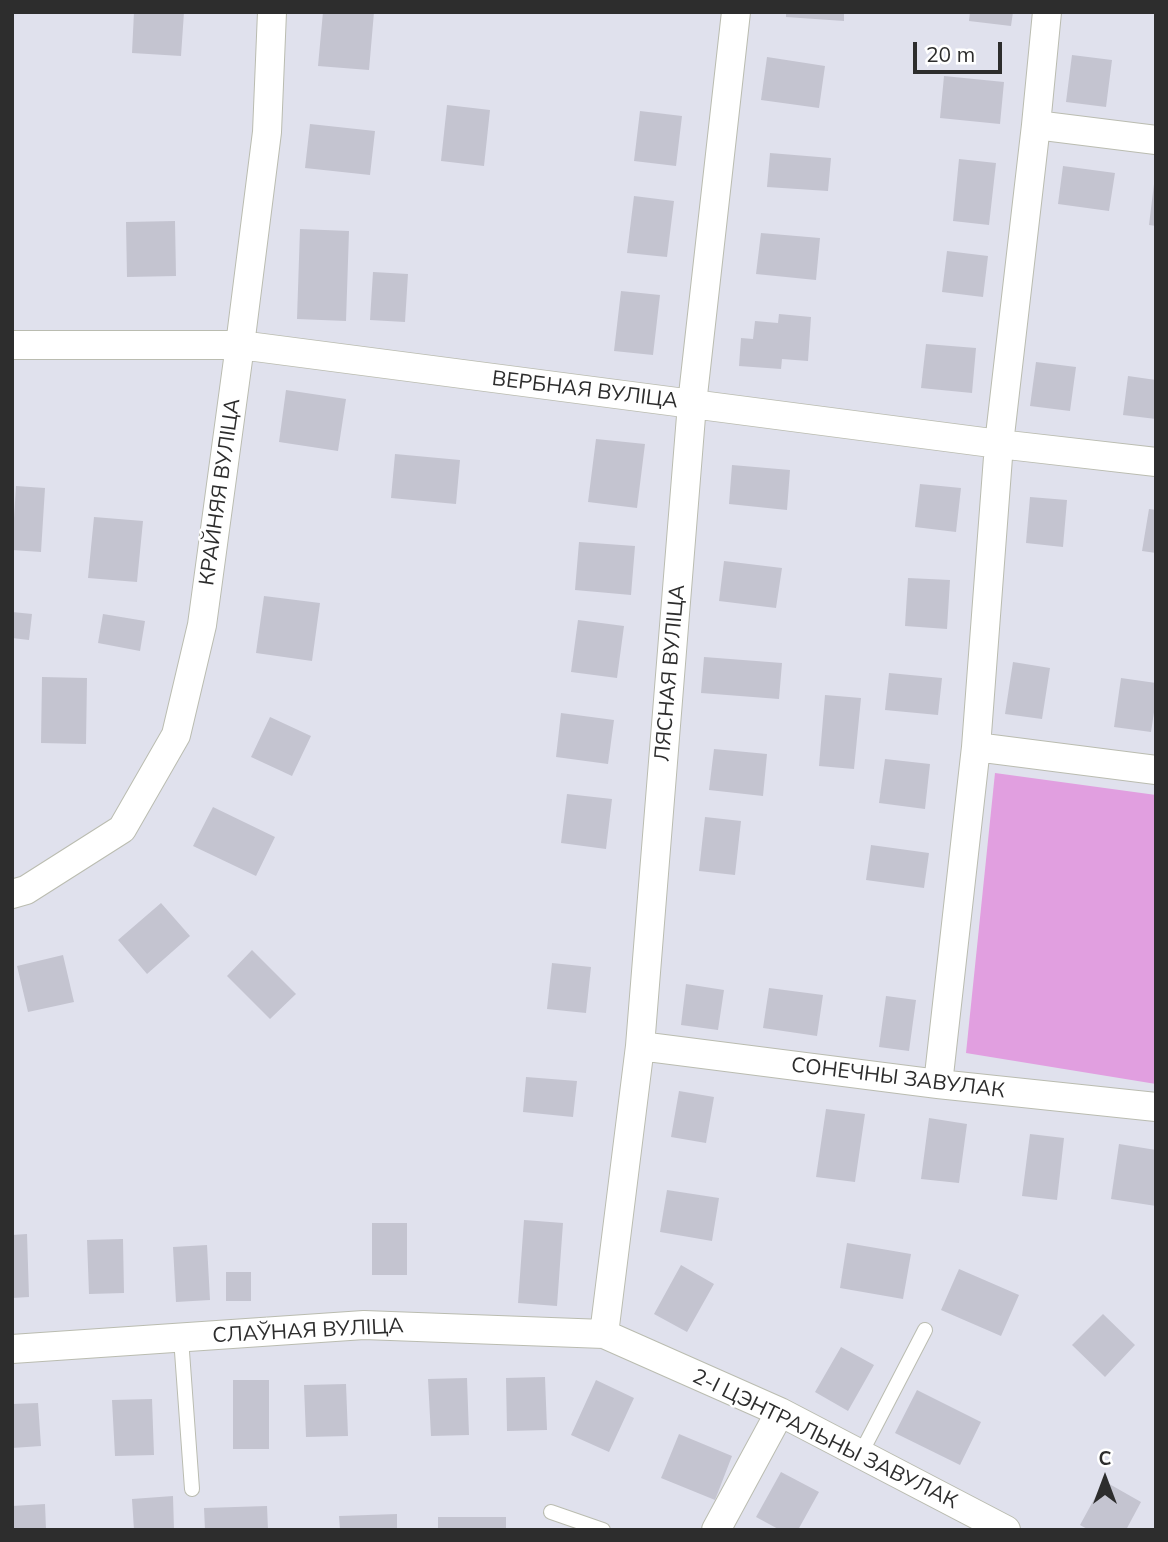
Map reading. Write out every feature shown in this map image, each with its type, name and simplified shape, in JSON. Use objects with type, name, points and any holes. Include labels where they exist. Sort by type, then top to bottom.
[{"type":"street","name":"КРАЙНЯЯ ВУЛІЦА","points":[[12,894],[26,890],[122,829],[176,735],[202,625],[240,345],[267,132],[272,12]]},
{"type":"street","name":"ЛЯСНАЯ ВУЛІЦА","points":[[604,1334],[640,1046],[692,404],[736,12]]},
{"type":"street","points":[[938,1084],[976,747],[999,444],[1047,12]]},
{"type":"street","points":[[1036,125],[1156,140]]},
{"type":"street","name":"ВЕРБНАЯ ВУЛІЦА","points":[[12,345],[240,345],[1156,462]]},
{"type":"street","points":[[976,747],[1156,770]]},
{"type":"street","name":"СОНЕЧНЫ ЗАВУЛАК","points":[[640,1046],[938,1084],[1156,1107]]},
{"type":"street","name":"СЛАЎНАЯ ВУЛІЦА","points":[[12,1349],[365,1325],[604,1334]]},
{"type":"street","name":"2-І ЦЭНТРАЛЬНЫ ЗАВУЛАК","points":[[604,1334],[780,1412],[1006,1530]]},
{"type":"street","points":[[716,1530],[780,1412]]},
{"type":"lane","points":[[860,1455],[925,1330]]},
{"type":"lane","points":[[181,1338],[192,1489]]},
{"type":"lane","points":[[551,1511],[603,1530]]},
{"type":"shaded area","points":[[995,773],[1156,795],[1156,1084],[966,1053]]},
{"type":"building","points":[[134,12],[184,12],[181,56],[132,53]]},
{"type":"building","points":[[323,12],[374,12],[369,70],[318,66]]},
{"type":"building","points":[[786,12],[844,12],[844,21],[786,17]]},
{"type":"building","points":[[970,12],[1013,12],[1011,26],[969,21]]},
{"type":"building","points":[[1072,55],[1112,60],[1106,107],[1066,102]]},
{"type":"building","points":[[767,57],[825,66],[819,108],[761,100]]},
{"type":"building","points":[[944,76],[1004,82],[1000,124],[940,118]]},
{"type":"building","points":[[447,105],[490,110],[484,166],[441,161]]},
{"type":"building","points":[[640,111],[682,116],[676,166],[634,161]]},
{"type":"building","points":[[310,124],[375,131],[370,175],[305,168]]},
{"type":"building","points":[[770,153],[831,158],[828,191],[767,187]]},
{"type":"building","points":[[959,159],[996,163],[989,225],[953,221]]},
{"type":"building","points":[[1063,166],[1115,173],[1109,211],[1058,204]]},
{"type":"building","points":[[1156,184],[1156,226],[1149,225]]},
{"type":"building","points":[[634,196],[674,201],[667,257],[627,253]]},
{"type":"building","points":[[175,221],[176,276],[127,277],[126,222]]},
{"type":"building","points":[[300,229],[349,231],[346,321],[297,319]]},
{"type":"building","points":[[761,233],[820,238],[816,280],[756,274]]},
{"type":"building","points":[[947,251],[988,256],[983,297],[942,292]]},
{"type":"building","points":[[373,272],[408,274],[405,322],[370,320]]},
{"type":"building","points":[[621,291],[660,295],[653,355],[614,351]]},
{"type":"building","points":[[779,314],[811,317],[808,361],[782,359],[781,369],[739,366],[741,338],[753,339],[755,321],[778,323]]},
{"type":"building","points":[[926,344],[976,348],[972,393],[921,388]]},
{"type":"building","points":[[1036,362],[1076,367],[1070,411],[1030,406]]},
{"type":"building","points":[[1128,376],[1156,380],[1156,419],[1123,415]]},
{"type":"building","points":[[286,390],[346,399],[338,451],[279,442]]},
{"type":"building","points":[[596,439],[645,444],[637,508],[588,502]]},
{"type":"building","points":[[395,454],[460,460],[456,504],[391,498]]},
{"type":"building","points":[[732,465],[790,470],[787,510],[729,504]]},
{"type":"building","points":[[920,484],[961,488],[956,532],[915,527]]},
{"type":"building","points":[[16,486],[45,488],[41,552],[12,550]]},
{"type":"building","points":[[1030,497],[1067,500],[1063,547],[1026,543]]},
{"type":"building","points":[[1149,509],[1156,510],[1156,553],[1142,551]]},
{"type":"building","points":[[94,517],[143,521],[137,582],[88,578]]},
{"type":"building","points":[[579,542],[635,546],[631,595],[575,590]]},
{"type":"building","points":[[724,561],[782,568],[776,608],[719,601]]},
{"type":"building","points":[[908,578],[950,580],[947,629],[905,626]]},
{"type":"building","points":[[264,596],[320,603],[312,661],[256,653]]},
{"type":"building","points":[[12,612],[32,614],[29,640],[12,638]]},
{"type":"building","points":[[103,614],[145,621],[140,651],[98,643]]},
{"type":"building","points":[[578,620],[624,626],[617,678],[571,672]]},
{"type":"building","points":[[704,657],[782,663],[779,699],[701,693]]},
{"type":"building","points":[[1013,662],[1050,668],[1042,719],[1005,714]]},
{"type":"building","points":[[889,673],[942,678],[938,715],[885,710]]},
{"type":"building","points":[[42,677],[87,678],[86,744],[41,743]]},
{"type":"building","points":[[1121,678],[1156,683],[1151,732],[1114,727]]},
{"type":"building","points":[[825,695],[861,698],[854,769],[819,766]]},
{"type":"building","points":[[561,713],[614,720],[608,764],[556,757]]},
{"type":"building","points":[[270,717],[311,736],[292,776],[251,757]]},
{"type":"building","points":[[714,749],[767,754],[763,796],[709,790]]},
{"type":"building","points":[[885,759],[930,764],[925,809],[879,803]]},
{"type":"building","points":[[567,794],[612,799],[606,849],[561,843]]},
{"type":"building","points":[[213,807],[275,837],[256,876],[193,846]]},
{"type":"building","points":[[705,817],[741,821],[735,875],[699,871]]},
{"type":"building","points":[[871,845],[929,853],[924,888],[866,880]]},
{"type":"building","points":[[161,903],[190,936],[147,974],[118,940]]},
{"type":"building","points":[[252,950],[296,994],[270,1019],[227,976]]},
{"type":"building","points":[[63,955],[74,1002],[28,1012],[17,966]]},
{"type":"building","points":[[552,963],[591,967],[586,1013],[547,1009]]},
{"type":"building","points":[[686,984],[724,990],[718,1030],[681,1025]]},
{"type":"building","points":[[769,988],[823,995],[817,1036],[763,1028]]},
{"type":"building","points":[[886,996],[916,1000],[909,1051],[879,1047]]},
{"type":"building","points":[[526,1077],[577,1081],[573,1117],[523,1112]]},
{"type":"building","points":[[679,1091],[714,1097],[706,1143],[671,1137]]},
{"type":"building","points":[[826,1109],[865,1114],[855,1182],[816,1177]]},
{"type":"building","points":[[929,1118],[967,1124],[959,1183],[921,1179]]},
{"type":"building","points":[[1030,1134],[1064,1138],[1057,1200],[1022,1196]]},
{"type":"building","points":[[1119,1144],[1156,1150],[1156,1206],[1111,1199]]},
{"type":"building","points":[[667,1190],[719,1198],[712,1241],[660,1232]]},
{"type":"building","points":[[524,1220],[563,1223],[557,1306],[518,1303]]},
{"type":"building","points":[[372,1223],[407,1223],[407,1275],[372,1275]]},
{"type":"building","points":[[27,1234],[29,1297],[12,1298],[12,1235]]},
{"type":"building","points":[[123,1239],[124,1293],[89,1294],[87,1240]]},
{"type":"building","points":[[847,1243],[911,1254],[903,1299],[840,1288]]},
{"type":"building","points":[[207,1245],[210,1300],[176,1302],[173,1247]]},
{"type":"building","points":[[681,1265],[714,1284],[687,1332],[654,1314]]},
{"type":"building","points":[[959,1269],[1019,1295],[1001,1336],[941,1310]]},
{"type":"building","points":[[226,1272],[251,1272],[251,1301],[226,1301]]},
{"type":"building","points":[[1103,1314],[1135,1345],[1105,1377],[1072,1345]]},
{"type":"building","points":[[841,1347],[874,1365],[848,1411],[815,1392]]},
{"type":"building","points":[[545,1377],[547,1430],[507,1431],[506,1378]]},
{"type":"building","points":[[467,1378],[469,1435],[431,1436],[428,1379]]},
{"type":"building","points":[[233,1380],[269,1380],[269,1449],[233,1449]]},
{"type":"building","points":[[596,1380],[634,1398],[609,1452],[571,1435]]},
{"type":"building","points":[[346,1384],[348,1436],[306,1437],[304,1385]]},
{"type":"building","points":[[917,1390],[981,1422],[960,1465],[895,1433]]},
{"type":"building","points":[[152,1399],[154,1455],[115,1456],[112,1400]]},
{"type":"building","points":[[38,1403],[41,1446],[12,1448],[12,1404]]},
{"type":"building","points":[[679,1434],[732,1456],[715,1500],[661,1478]]},
{"type":"building","points":[[781,1472],[819,1492],[798,1530],[780,1530],[756,1517]]},
{"type":"building","points":[[1104,1481],[1141,1502],[1126,1530],[1089,1530],[1080,1525]]},
{"type":"building","points":[[173,1496],[174,1530],[134,1530],[132,1499]]},
{"type":"building","points":[[45,1504],[46,1530],[12,1530],[12,1506]]},
{"type":"building","points":[[267,1506],[268,1530],[205,1530],[204,1508]]},
{"type":"building","points":[[397,1514],[397,1530],[340,1530],[339,1516]]},
{"type":"building","points":[[438,1517],[506,1517],[506,1530],[438,1530]]}]
